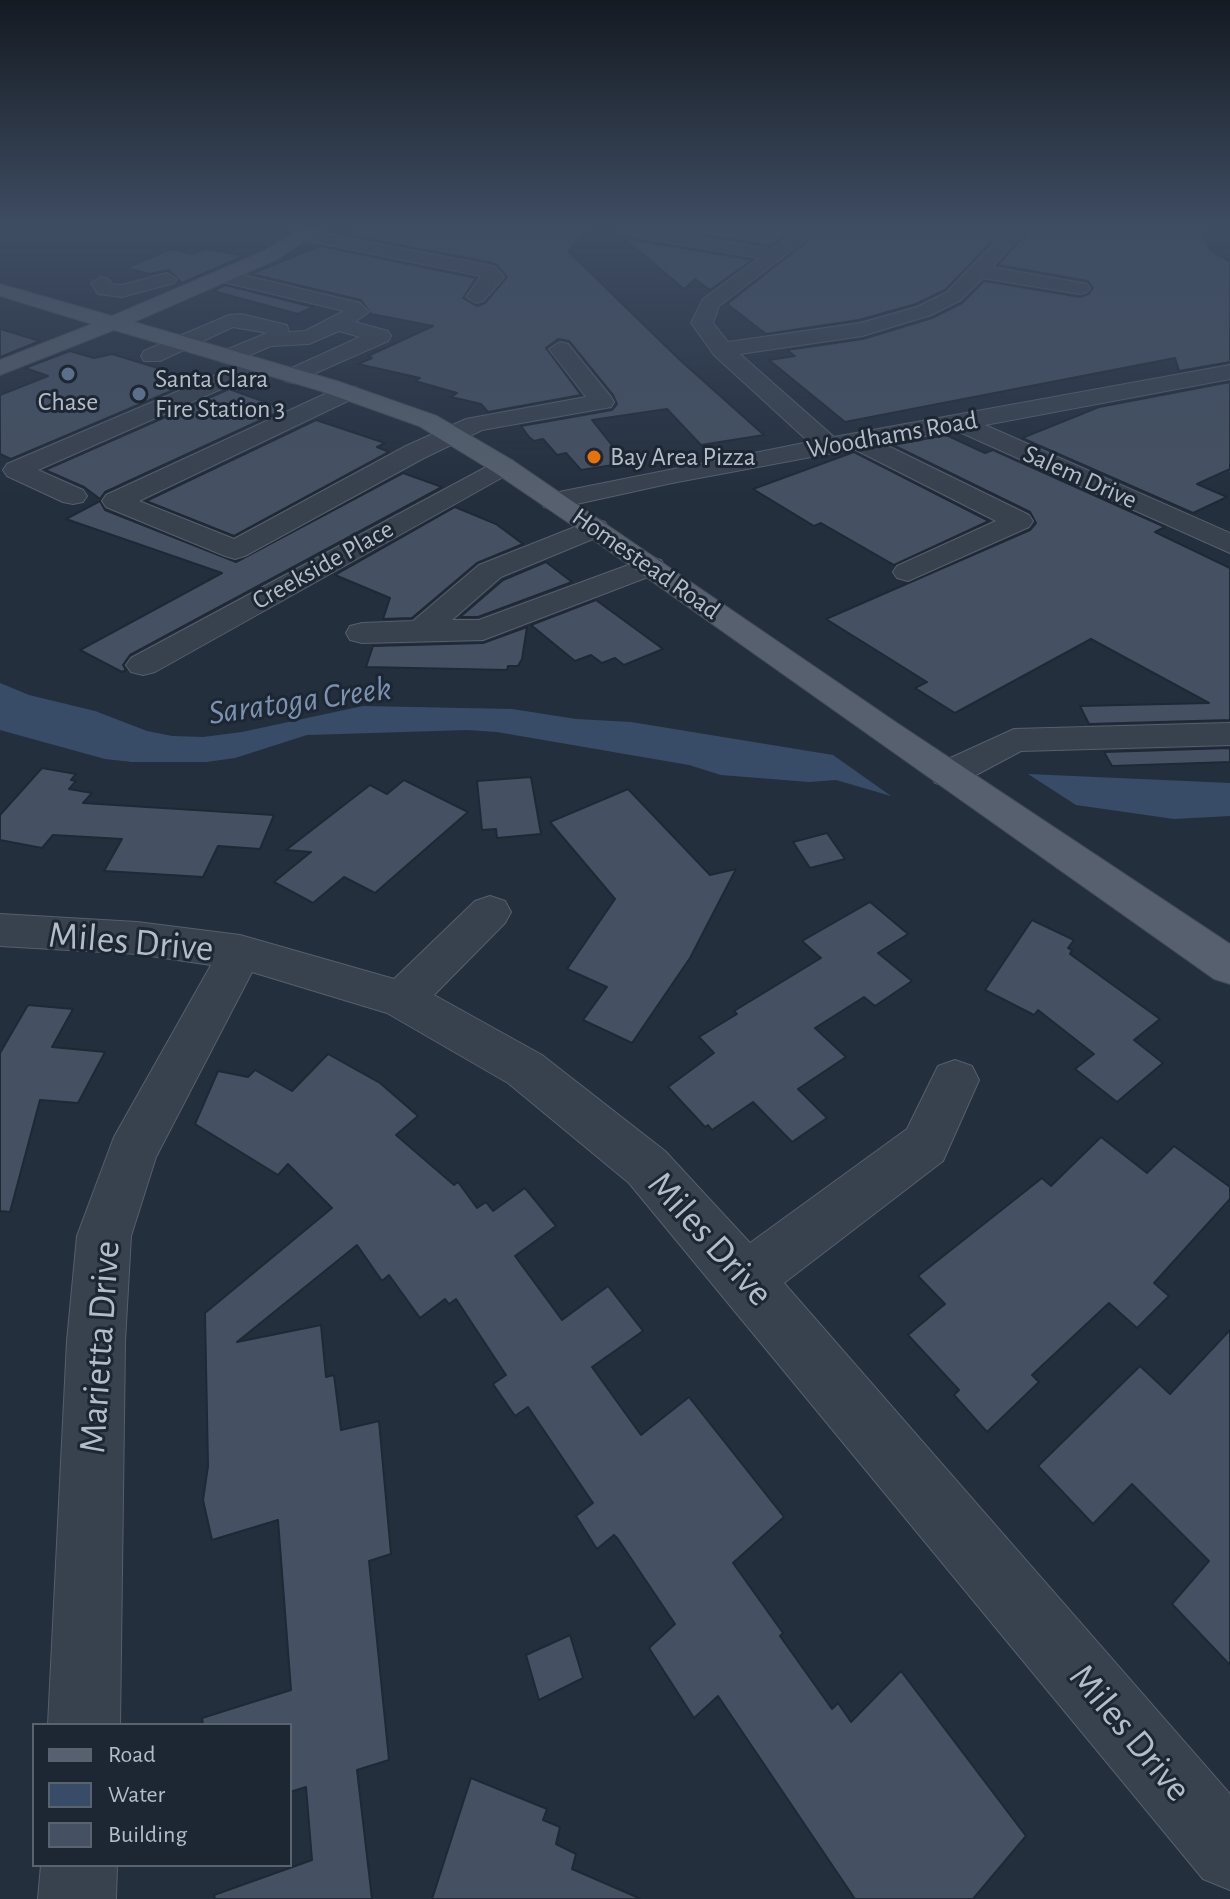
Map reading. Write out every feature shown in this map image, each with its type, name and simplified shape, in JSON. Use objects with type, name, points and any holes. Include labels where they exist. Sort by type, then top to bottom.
[{"type":"main road","name":"Homestead Road","points":[[95,319],[348,392],[428,421],[503,466],[595,528],[1230,967]]},
{"type":"main road","points":[[0,368],[122,319]]},
{"type":"street","points":[[152,356],[224,319]]},
{"type":"street","points":[[244,319],[273,335],[309,337],[331,319]]},
{"type":"street","points":[[293,376],[380,336],[345,319]]},
{"type":"street","points":[[704,319],[702,323],[722,350],[829,446]]},
{"type":"street","points":[[722,350],[862,329],[902,319]]},
{"type":"street","points":[[229,357],[273,335]]},
{"type":"street","points":[[348,392],[116,501],[235,550],[415,452],[475,424],[602,402],[560,349]]},
{"type":"street","points":[[73,496],[16,470],[256,365]]},
{"type":"street","name":"Woodhams Road","points":[[554,501],[672,475],[1230,372]]},
{"type":"street","name":"Salem Drive","points":[[958,422],[1230,544]]},
{"type":"street","points":[[858,441],[1019,521],[908,572]]},
{"type":"street","points":[[655,454],[672,475]]},
{"type":"street","name":"Creekside Place","points":[[143,665],[503,466]]},
{"type":"street","points":[[1202,531],[1230,520]]},
{"type":"street","points":[[422,630],[490,571],[595,528]]},
{"type":"street","points":[[362,633],[483,630],[650,566]]},
{"type":"street","points":[[948,774],[1014,740],[1230,734]]},
{"type":"street","points":[[402,999],[490,912]]},
{"type":"street","name":"Miles Drive","points":[[0,930],[137,938],[240,952],[402,999],[525,1069],[647,1167],[747,1278],[1230,1852]]},
{"type":"street","name":"Marietta Drive","points":[[84,1723],[96,1341],[104,1236],[132,1153],[240,952]]},
{"type":"street","points":[[747,1278],[925,1145],[955,1080]]},
{"type":"street","points":[[77,1899],[79,1867]]},
{"type":"water","points":[[0,683],[29,695],[95,711],[147,731],[172,736],[203,737],[242,732],[363,706],[512,709],[576,719],[631,722],[833,755],[891,796],[836,780],[809,782],[721,775],[689,765],[497,732],[467,730],[307,735],[235,758],[206,762],[105,759],[0,730]]},
{"type":"water","points":[[1028,774],[1230,783],[1230,816],[1174,819],[1076,805]]},
{"type":"building","points":[[395,319],[637,319],[764,435],[701,445],[667,409],[592,420],[626,463],[581,470],[566,453],[557,455],[543,439],[534,441],[521,426],[612,410],[617,404],[569,341],[558,339],[546,348],[581,395],[488,412],[481,404],[451,397],[457,393],[415,381],[420,378],[358,364],[372,358],[368,356],[433,326]]},
{"type":"building","points":[[746,319],[864,319],[859,320],[766,334]]},
{"type":"building","points":[[930,319],[1230,319],[1230,362],[1179,371],[1175,358],[845,422],[769,360],[795,356],[787,350],[863,339]]},
{"type":"building","points":[[0,329],[40,341],[0,357]]},
{"type":"building","points":[[70,351],[94,358],[112,354],[197,380],[11,459],[0,454],[0,395],[48,376],[25,368]]},
{"type":"building","points":[[1230,382],[1230,469],[1197,484],[1227,497],[1193,513],[1022,438],[1099,407]]},
{"type":"building","points":[[229,389],[285,409],[105,492],[100,499],[84,487],[45,470]]},
{"type":"building","points":[[316,420],[385,443],[377,447],[389,452],[234,536],[146,501]]},
{"type":"building","points":[[946,435],[985,453],[993,450],[1165,527],[1155,532],[1230,568],[1230,720],[1089,724],[1080,706],[1209,703],[1091,639],[955,713],[915,688],[927,682],[826,619],[1030,530],[1036,523],[1030,512],[893,445]]},
{"type":"building","points":[[854,452],[989,521],[894,565],[821,523],[814,526],[753,489]]},
{"type":"building","points":[[403,473],[442,487],[130,655],[123,665],[126,670],[122,672],[80,650],[222,573],[66,519],[100,501],[105,510],[236,562]]},
{"type":"building","points":[[455,507],[496,524],[523,544],[477,563],[412,618],[383,619],[390,598],[335,575]]},
{"type":"building","points":[[546,562],[572,582],[478,617],[460,617],[503,580]]},
{"type":"building","points":[[596,600],[663,649],[624,665],[615,658],[602,663],[591,655],[575,661],[531,625]]},
{"type":"building","points":[[527,627],[522,659],[518,666],[508,666],[507,670],[366,667],[373,646],[483,643]]},
{"type":"building","points":[[1230,748],[1230,762],[1112,766],[1104,752]]},
{"type":"building","points":[[42,768],[76,774],[71,780],[76,781],[69,789],[92,793],[83,803],[274,815],[260,849],[218,846],[203,877],[104,871],[122,839],[53,835],[42,848],[0,840],[0,815]]},
{"type":"building","points":[[531,777],[541,834],[497,838],[496,829],[482,830],[477,781]]},
{"type":"building","points":[[404,780],[468,812],[375,893],[344,877],[313,903],[274,882],[311,852],[286,850],[370,785],[387,794]]},
{"type":"building","points":[[628,789],[710,875],[736,869],[690,958],[632,1043],[583,1020],[607,987],[567,969],[615,899],[550,822]]},
{"type":"building","points":[[827,833],[845,859],[810,868],[793,842]]},
{"type":"building","points":[[870,902],[908,934],[878,953],[912,981],[875,1006],[864,997],[815,1028],[846,1057],[798,1089],[827,1118],[792,1142],[753,1102],[712,1130],[708,1125],[705,1127],[668,1087],[714,1053],[699,1037],[737,1014],[734,1011],[821,958],[802,941]]},
{"type":"building","points":[[1032,920],[1074,940],[1068,948],[1072,950],[1070,954],[1160,1019],[1134,1040],[1163,1063],[1117,1102],[1075,1069],[1094,1054],[1038,1010],[1034,1015],[985,990]]},
{"type":"building","points":[[28,1005],[73,1009],[52,1047],[105,1052],[78,1103],[40,1100],[10,1212],[0,1211],[0,1053]]},
{"type":"building","points":[[328,1054],[380,1083],[418,1116],[396,1135],[454,1185],[458,1182],[477,1208],[486,1202],[493,1211],[525,1188],[556,1226],[515,1256],[562,1320],[608,1286],[643,1331],[592,1367],[641,1435],[689,1397],[784,1517],[733,1563],[832,1709],[838,1703],[851,1722],[901,1671],[1026,1836],[973,1899],[855,1899],[718,1696],[694,1718],[649,1648],[675,1624],[614,1535],[597,1549],[576,1516],[593,1503],[528,1407],[515,1416],[493,1384],[506,1375],[456,1299],[449,1304],[445,1299],[420,1318],[389,1275],[382,1281],[357,1245],[237,1342],[321,1325],[326,1377],[334,1375],[341,1430],[379,1421],[391,1554],[369,1561],[389,1760],[357,1770],[372,1899],[215,1899],[214,1895],[312,1860],[306,1787],[292,1791],[292,1723],[203,1723],[202,1718],[291,1690],[278,1520],[212,1540],[203,1500],[208,1466],[205,1313],[332,1208],[288,1164],[278,1175],[195,1124],[218,1071],[248,1077],[255,1070],[292,1091]]},
{"type":"building","points":[[1101,1137],[1147,1173],[1174,1146],[1230,1187],[1230,1199],[1154,1283],[1169,1296],[1137,1328],[1109,1303],[1032,1375],[1039,1382],[987,1432],[954,1395],[959,1390],[908,1335],[945,1304],[918,1276],[1042,1178],[1051,1186]]},
{"type":"building","points":[[1230,1330],[1230,1665],[1172,1604],[1209,1561],[1132,1484],[1093,1524],[1038,1466],[1140,1366],[1170,1394]]},
{"type":"building","points":[[570,1635],[583,1678],[539,1700],[526,1655]]},
{"type":"building","points":[[471,1778],[547,1809],[543,1820],[560,1827],[556,1844],[576,1854],[572,1869],[641,1899],[432,1899]]},
{"type":"place","name":"Chase","points":[[68,374]]},
{"type":"place","name":"Santa Clara Fire Station 3","points":[[139,394]]},
{"type":"place","name":"Bay Area Pizza","points":[[594,457]]},
{"type":"water label","name":"Saratoga Creek","points":[[300,701]]}]
